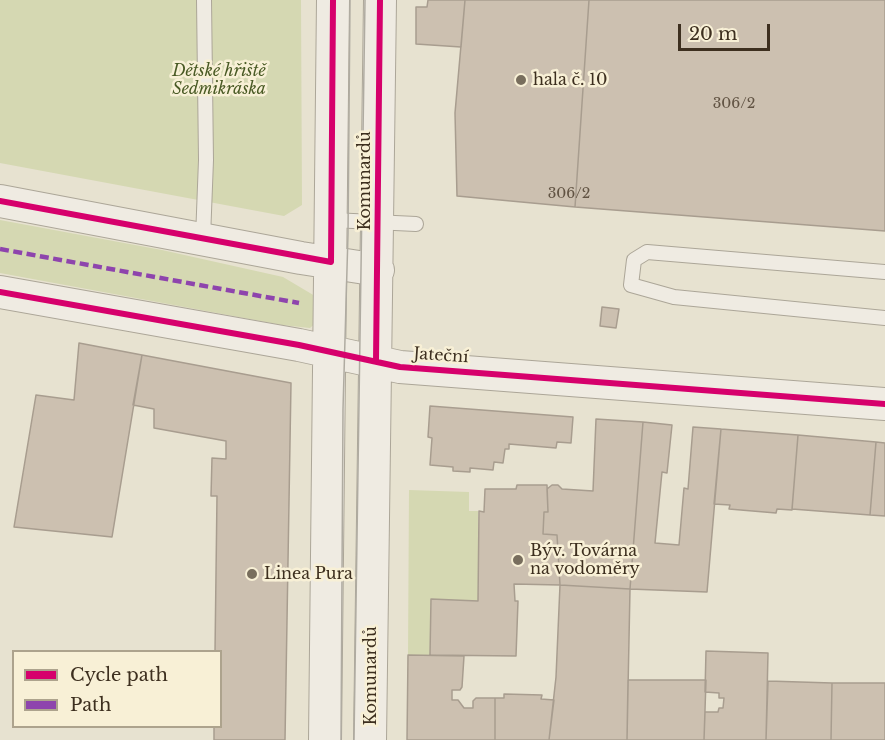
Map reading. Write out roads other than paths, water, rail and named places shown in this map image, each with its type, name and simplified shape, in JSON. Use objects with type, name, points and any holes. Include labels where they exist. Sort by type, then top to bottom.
[{"type":"street","name":"Komunardů","points":[[325,740],[333,0]]},
{"type":"street","name":"Komunardů","points":[[370,740],[380,0]]},
{"type":"street","points":[[0,201],[378,270]]},
{"type":"street","name":"Jateční","points":[[0,292],[330,351],[400,367],[885,404]]},
{"type":"lane","points":[[204,0],[206,160],[204,238]]},
{"type":"lane","points":[[332,220],[416,224]]},
{"type":"lane","points":[[885,272],[647,252],[634,260],[632,285],[674,297],[885,318]]},
{"type":"tram line","points":[[341,740],[343,409],[348,234],[350,0]]},
{"type":"tram line","points":[[354,740],[365,0]]},
{"type":"place","name":"hala č. 10","points":[[521,80]]},
{"type":"place","name":"Býv. Továrna na vodoměry","points":[[518,560]]},
{"type":"place","name":"Linea Pura","points":[[252,574]]},
{"type":"park label","name":"Dětské hřiště Sedmikráska","points":[[219,80]]}]
